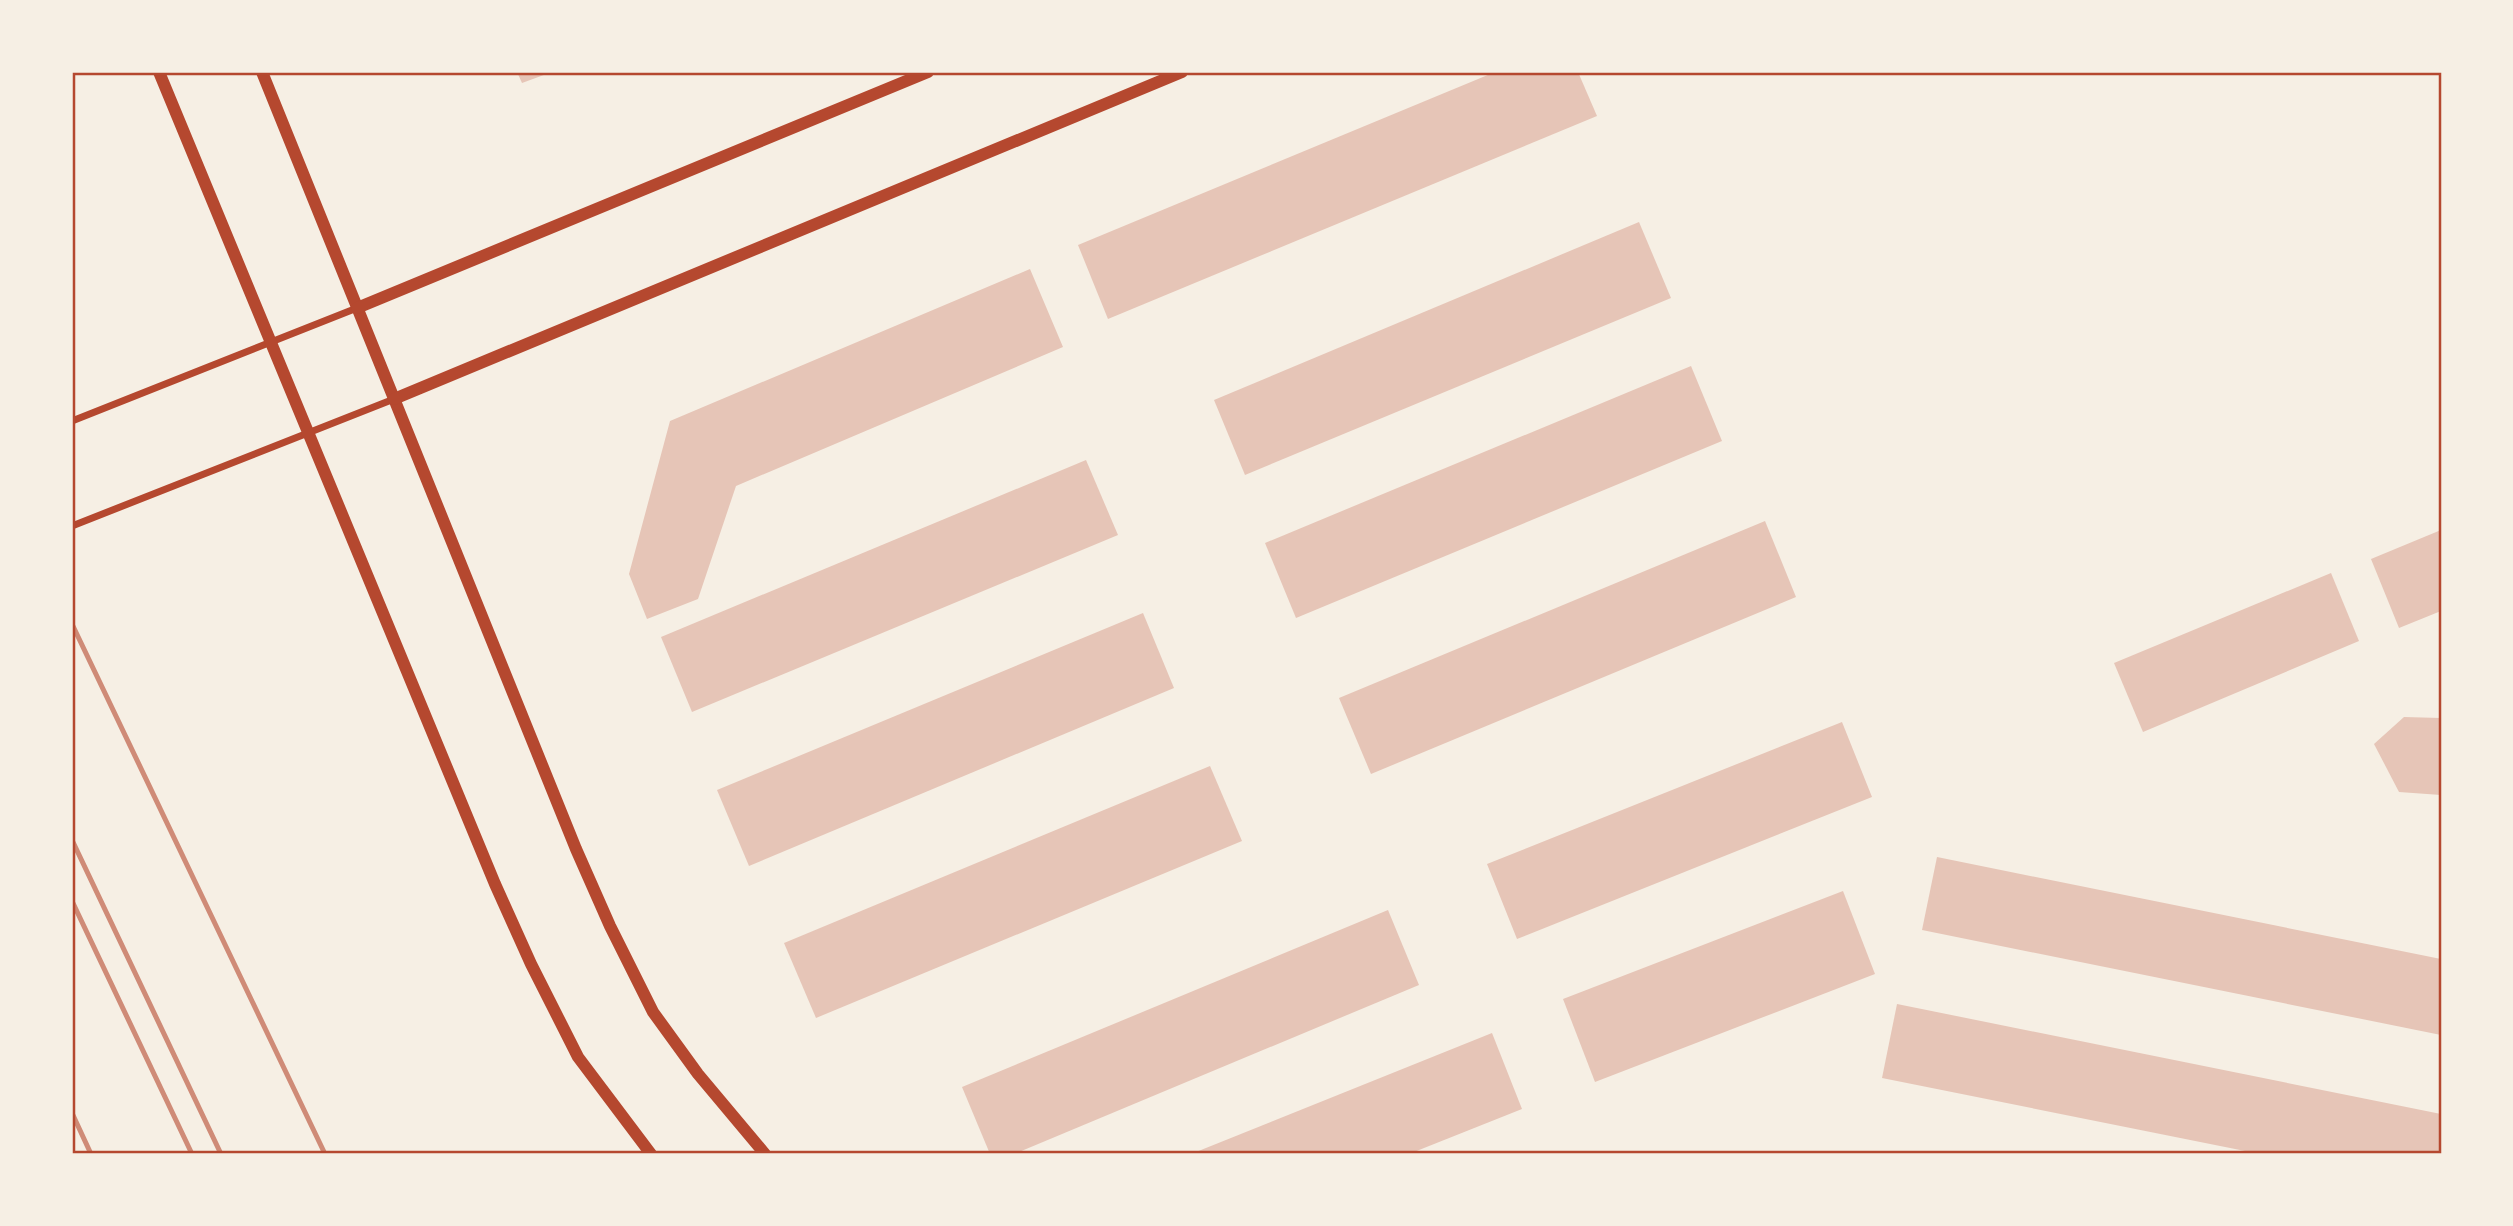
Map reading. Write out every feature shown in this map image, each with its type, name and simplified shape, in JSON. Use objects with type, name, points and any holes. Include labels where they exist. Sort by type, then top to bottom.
[{"type":"street","points":[[159,72],[495,884],[531,964],[578,1057],[650,1154]]},
{"type":"street","points":[[262,72],[576,849],[610,926],[653,1012],[698,1074],[765,1154]]},
{"type":"street","points":[[72,421],[357,308],[928,72]]},
{"type":"street","points":[[72,526],[394,399],[1182,72]]},
{"type":"building","points":[[517,72],[552,72],[522,83]]},
{"type":"building","points":[[1495,72],[1578,72],[1597,116],[1108,319],[1078,245]]},
{"type":"building","points":[[1639,222],[1671,298],[1245,475],[1214,400]]},
{"type":"building","points":[[1030,269],[1063,347],[736,486],[698,599],[647,619],[629,574],[670,421]]},
{"type":"building","points":[[1691,366],[1722,441],[1296,618],[1265,543]]},
{"type":"building","points":[[1086,460],[1118,535],[692,712],[661,637]]},
{"type":"building","points":[[1765,521],[1796,597],[1371,774],[1339,698]]},
{"type":"building","points":[[2441,530],[2441,611],[2399,628],[2371,559]]},
{"type":"building","points":[[2331,573],[2359,641],[2143,732],[2114,663]]},
{"type":"building","points":[[1143,613],[1174,688],[749,866],[717,790]]},
{"type":"building","points":[[2404,717],[2441,718],[2441,795],[2399,792],[2374,744]]},
{"type":"building","points":[[1842,722],[1872,797],[1517,939],[1487,864]]},
{"type":"building","points":[[1210,766],[1242,841],[816,1018],[784,943]]},
{"type":"building","points":[[1937,857],[2441,959],[2441,1035],[1922,930]]},
{"type":"building","points":[[1843,891],[1875,974],[1595,1082],[1563,999]]},
{"type":"building","points":[[1388,910],[1419,985],[1014,1154],[990,1154],[962,1087]]},
{"type":"building","points":[[1897,1004],[2441,1114],[2441,1154],[2260,1154],[1882,1078]]},
{"type":"building","points":[[1492,1033],[1522,1109],[1409,1154],[1191,1154]]},
{"type":"railway","points":[[72,624],[325,1154]]},
{"type":"railway","points":[[72,840],[221,1154]]},
{"type":"railway","points":[[72,901],[192,1154]]},
{"type":"railway","points":[[72,1113],[91,1154]]}]
